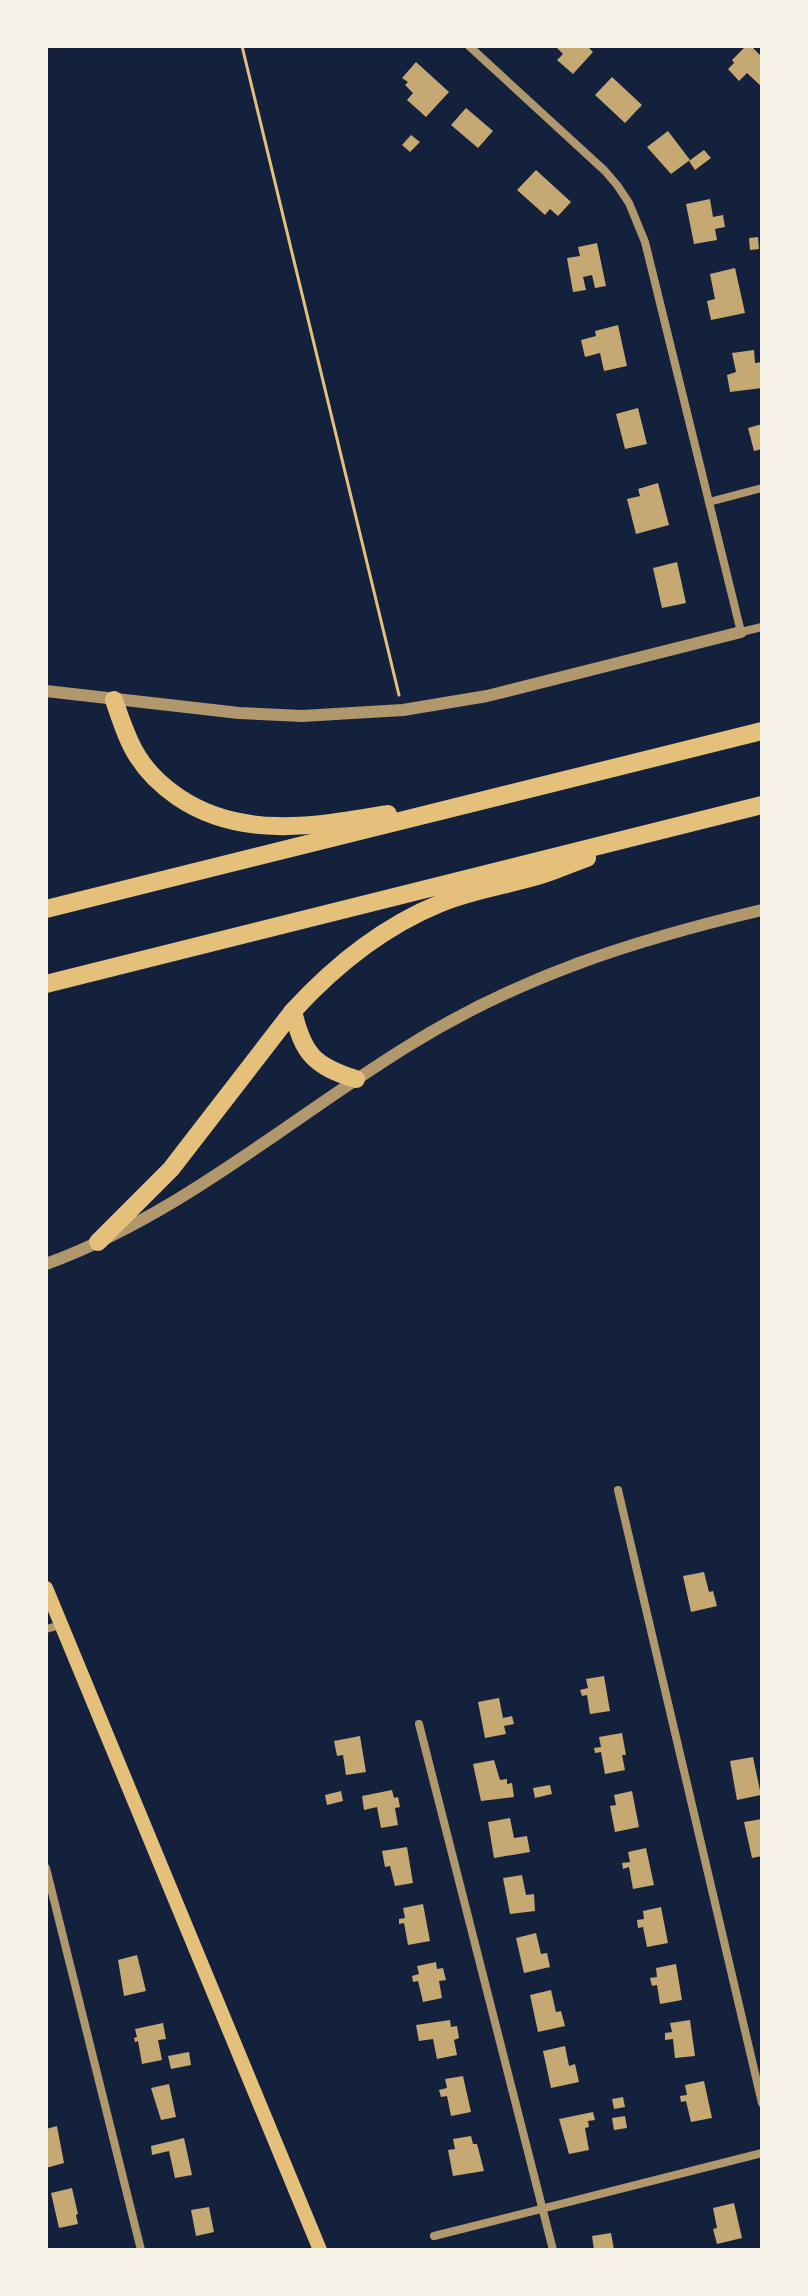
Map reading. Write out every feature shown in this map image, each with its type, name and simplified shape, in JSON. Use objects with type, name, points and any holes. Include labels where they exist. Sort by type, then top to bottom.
[{"type":"highway","points":[[114,700],[124,731],[137,756],[164,786],[190,805],[210,814],[253,825],[331,824],[568,781]]},
{"type":"highway","points":[[46,909],[762,731]]},
{"type":"highway","points":[[46,984],[762,805]]},
{"type":"highway","points":[[98,1242],[171,1169],[293,1011],[314,988],[362,947],[441,903],[542,875],[665,829]]},
{"type":"highway","points":[[293,1011],[309,1055],[333,1072],[356,1079]]},
{"type":"main road","points":[[46,1588],[320,2250]]},
{"type":"street","points":[[469,46],[591,156],[629,203],[645,242],[741,632]]},
{"type":"street","points":[[709,502],[762,488]]},
{"type":"street","points":[[46,691],[239,713],[302,716],[403,710],[487,696],[762,627]]},
{"type":"street","points":[[46,1264],[98,1242],[194,1189],[356,1079],[459,1016],[591,957],[762,910]]},
{"type":"street","points":[[618,1490],[762,2103]]},
{"type":"street","points":[[46,1629],[61,1625]]},
{"type":"street","points":[[419,1724],[553,2250]]},
{"type":"street","points":[[46,1868],[141,2250]]},
{"type":"street","points":[[434,2236],[762,2153]]},
{"type":"path","points":[[242,46],[403,710]]},
{"type":"building","points":[[555,46],[587,46],[593,52],[573,74],[557,60],[563,54]]},
{"type":"building","points":[[746,46],[751,46],[762,57],[762,87],[747,73],[739,81],[728,69]]},
{"type":"building","points":[[416,62],[449,92],[426,117],[407,100],[413,93],[405,85],[408,82],[402,78]]},
{"type":"building","points":[[612,77],[642,105],[625,123],[595,95]]},
{"type":"building","points":[[466,108],[493,131],[478,148],[451,125]]},
{"type":"building","points":[[668,131],[690,160],[671,174],[647,147]]},
{"type":"building","points":[[411,135],[420,142],[410,152],[402,145]]},
{"type":"building","points":[[704,150],[711,158],[695,170],[689,161]]},
{"type":"building","points":[[536,170],[571,202],[558,216],[550,209],[545,215],[517,190]]},
{"type":"building","points":[[710,199],[713,217],[723,215],[725,227],[715,229],[717,240],[694,244],[686,204]]},
{"type":"building","points":[[758,237],[759,249],[750,250],[749,238]]},
{"type":"building","points":[[597,243],[606,286],[595,288],[592,275],[583,277],[586,290],[573,292],[567,258],[580,256],[578,247]]},
{"type":"building","points":[[735,268],[745,313],[711,320],[707,301],[715,299],[710,274]]},
{"type":"building","points":[[618,325],[627,366],[604,371],[600,353],[585,357],[581,340],[596,336],[595,331]]},
{"type":"building","points":[[754,350],[755,363],[762,362],[762,388],[730,392],[727,375],[736,372],[732,353]]},
{"type":"building","points":[[638,408],[647,444],[625,449],[616,414]]},
{"type":"building","points":[[762,424],[762,449],[754,451],[748,428]]},
{"type":"building","points":[[658,483],[669,525],[636,534],[627,499],[640,496],[638,489]]},
{"type":"building","points":[[677,562],[686,603],[662,608],[653,568]]},
{"type":"building","points":[[704,1572],[709,1592],[713,1591],[717,1606],[691,1612],[683,1576]]},
{"type":"building","points":[[604,1676],[610,1711],[590,1714],[587,1695],[582,1696],[580,1690],[588,1688],[586,1679]]},
{"type":"building","points":[[499,1698],[503,1718],[512,1716],[514,1724],[504,1726],[506,1734],[485,1738],[478,1702]]},
{"type":"building","points":[[622,1733],[625,1770],[605,1774],[601,1752],[595,1753],[594,1748],[601,1747],[599,1737]]},
{"type":"building","points":[[360,1736],[366,1772],[346,1775],[343,1755],[337,1756],[334,1741]]},
{"type":"building","points":[[753,1757],[761,1795],[737,1800],[730,1761]]},
{"type":"building","points":[[494,1760],[500,1780],[507,1779],[507,1784],[512,1783],[514,1797],[481,1801],[473,1764]]},
{"type":"building","points":[[550,1785],[552,1794],[535,1798],[533,1788]]},
{"type":"building","points":[[392,1790],[394,1798],[398,1797],[400,1807],[395,1808],[398,1825],[381,1828],[377,1807],[364,1810],[362,1796]]},
{"type":"building","points":[[341,1791],[343,1801],[327,1805],[325,1795]]},
{"type":"building","points":[[632,1791],[639,1827],[615,1832],[610,1806],[616,1805],[614,1795]]},
{"type":"building","points":[[510,1818],[514,1838],[527,1836],[530,1852],[494,1858],[488,1822]]},
{"type":"building","points":[[762,1819],[762,1856],[752,1858],[744,1822]]},
{"type":"building","points":[[407,1847],[413,1883],[395,1886],[390,1866],[385,1867],[382,1851]]},
{"type":"building","points":[[646,1848],[654,1885],[633,1889],[629,1867],[623,1869],[622,1863],[630,1862],[628,1852]]},
{"type":"building","points":[[522,1875],[526,1895],[534,1894],[535,1911],[510,1914],[503,1878]]},
{"type":"building","points":[[423,1904],[430,1941],[408,1945],[404,1923],[399,1924],[399,1919],[405,1918],[403,1908]]},
{"type":"building","points":[[661,1907],[668,1943],[647,1947],[643,1927],[638,1928],[637,1920],[644,1919],[643,1911]]},
{"type":"building","points":[[536,1933],[541,1954],[547,1953],[550,1967],[524,1973],[516,1938]]},
{"type":"building","points":[[137,1955],[146,1991],[124,1996],[118,1960]]},
{"type":"building","points":[[436,1962],[437,1969],[443,1968],[446,1980],[439,1981],[442,1998],[423,2002],[418,1981],[413,1982],[412,1976],[419,1974],[417,1966]]},
{"type":"building","points":[[676,1964],[682,2000],[660,2004],[657,1985],[652,1986],[650,1978],[657,1977],[656,1968]]},
{"type":"building","points":[[551,1990],[556,2012],[561,2011],[565,2026],[538,2032],[530,1995]]},
{"type":"building","points":[[450,2020],[451,2027],[457,2026],[459,2038],[454,2040],[457,2055],[437,2059],[433,2039],[419,2041],[416,2025]]},
{"type":"building","points":[[690,2020],[695,2056],[675,2058],[673,2039],[665,2040],[665,2033],[672,2032],[670,2023]]},
{"type":"building","points":[[163,2023],[166,2039],[158,2040],[162,2060],[142,2064],[138,2041],[135,2042],[134,2038],[137,2037],[135,2029]]},
{"type":"building","points":[[565,2046],[569,2066],[575,2064],[579,2082],[551,2088],[543,2051]]},
{"type":"building","points":[[189,2052],[191,2065],[171,2069],[168,2056]]},
{"type":"building","points":[[463,2076],[471,2112],[451,2116],[447,2096],[441,2097],[439,2090],[447,2088],[445,2079]]},
{"type":"building","points":[[704,2081],[712,2118],[691,2122],[686,2101],[681,2102],[680,2096],[687,2095],[685,2085]]},
{"type":"building","points":[[169,2084],[176,2117],[161,2120],[151,2088]]},
{"type":"building","points":[[623,2097],[625,2107],[614,2109],[612,2099]]},
{"type":"building","points":[[593,2112],[595,2120],[588,2121],[589,2127],[585,2128],[589,2150],[569,2154],[559,2119]]},
{"type":"building","points":[[625,2116],[627,2128],[614,2130],[612,2118]]},
{"type":"building","points":[[57,2126],[64,2163],[46,2168],[46,2129]]},
{"type":"building","points":[[471,2136],[473,2144],[477,2144],[484,2171],[453,2176],[448,2150],[455,2149],[453,2139]]},
{"type":"building","points":[[184,2138],[192,2175],[175,2178],[169,2151],[152,2155],[151,2146]]},
{"type":"building","points":[[72,2188],[78,2224],[59,2228],[51,2193]]},
{"type":"building","points":[[734,2203],[742,2238],[717,2244],[713,2208]]},
{"type":"building","points":[[209,2207],[214,2232],[196,2236],[191,2210]]},
{"type":"building","points":[[611,2233],[614,2250],[594,2250],[592,2236]]}]
